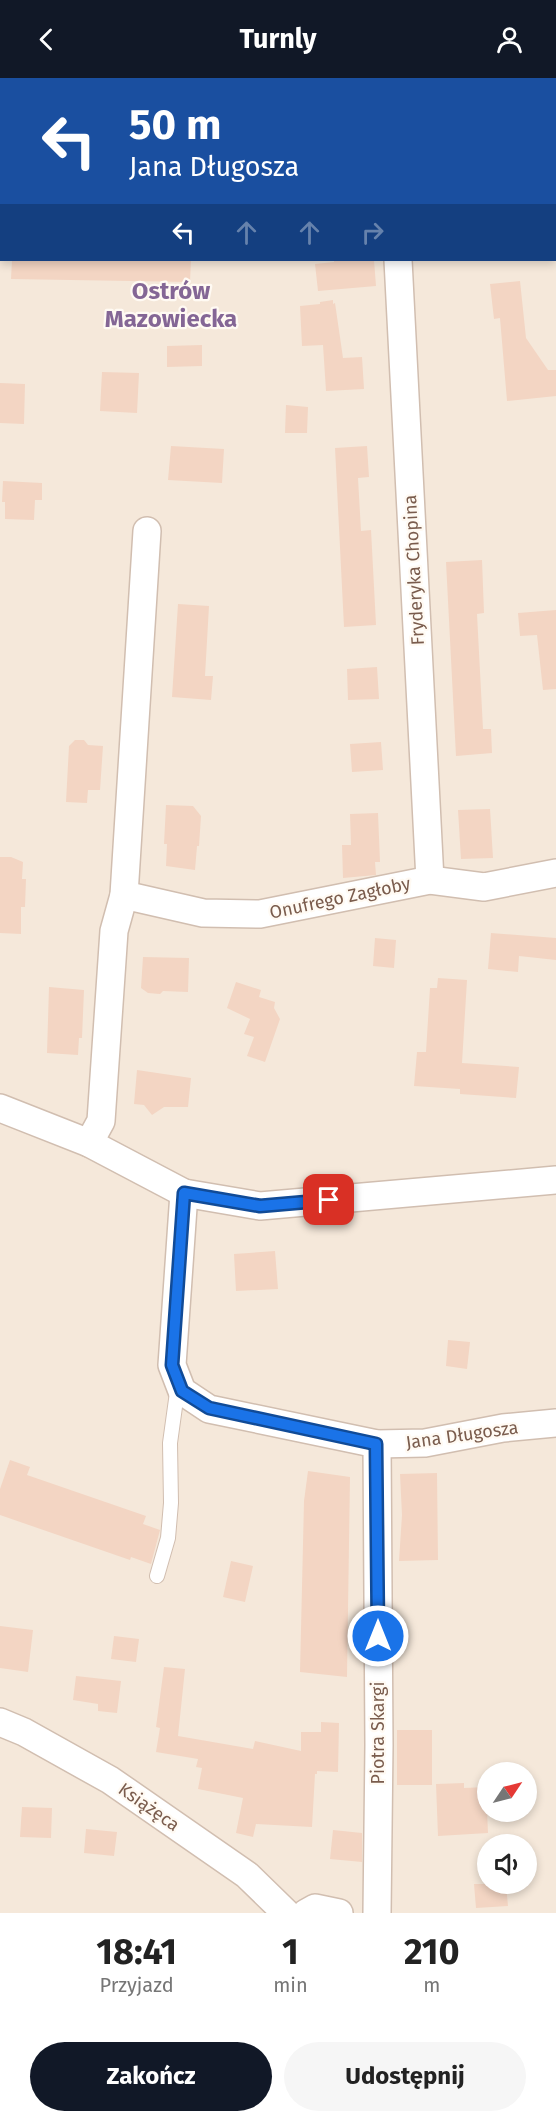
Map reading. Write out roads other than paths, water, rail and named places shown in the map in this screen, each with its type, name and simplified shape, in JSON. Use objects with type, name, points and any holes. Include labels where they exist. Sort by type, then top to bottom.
[{"type":"street","name":"Fryderyka Chopina","points":[[398,261],[430,880]]},
{"type":"street","points":[[89,1143],[101,1121],[114,931],[124,895],[147,531]]},
{"type":"street","name":"Onufrego Zagłoby","points":[[124,895],[203,913],[261,915],[430,880],[484,887],[556,873]]},
{"type":"street","points":[[0,1108],[89,1143],[184,1193],[260,1206],[556,1180]]},
{"type":"street","points":[[178,1383],[172,1365],[184,1193]]},
{"type":"street","name":"Jana Długosza","points":[[178,1383],[182,1391],[209,1408],[376,1444],[425,1443],[502,1428],[556,1423]]},
{"type":"street","name":"Piotra Skargi","points":[[376,1444],[379,1745],[377,1913]]},
{"type":"street","name":"Książęca","points":[[0,1722],[24,1732],[110,1780],[247,1875],[285,1913]]},
{"type":"street","points":[[306,1913],[315,1908],[339,1913]]},
{"type":"lane","points":[[157,1576],[168,1538],[171,1503],[170,1443],[178,1383]]},
{"type":"district","name":"Ostrów Mazowiecka","points":[[171,305]]}]
